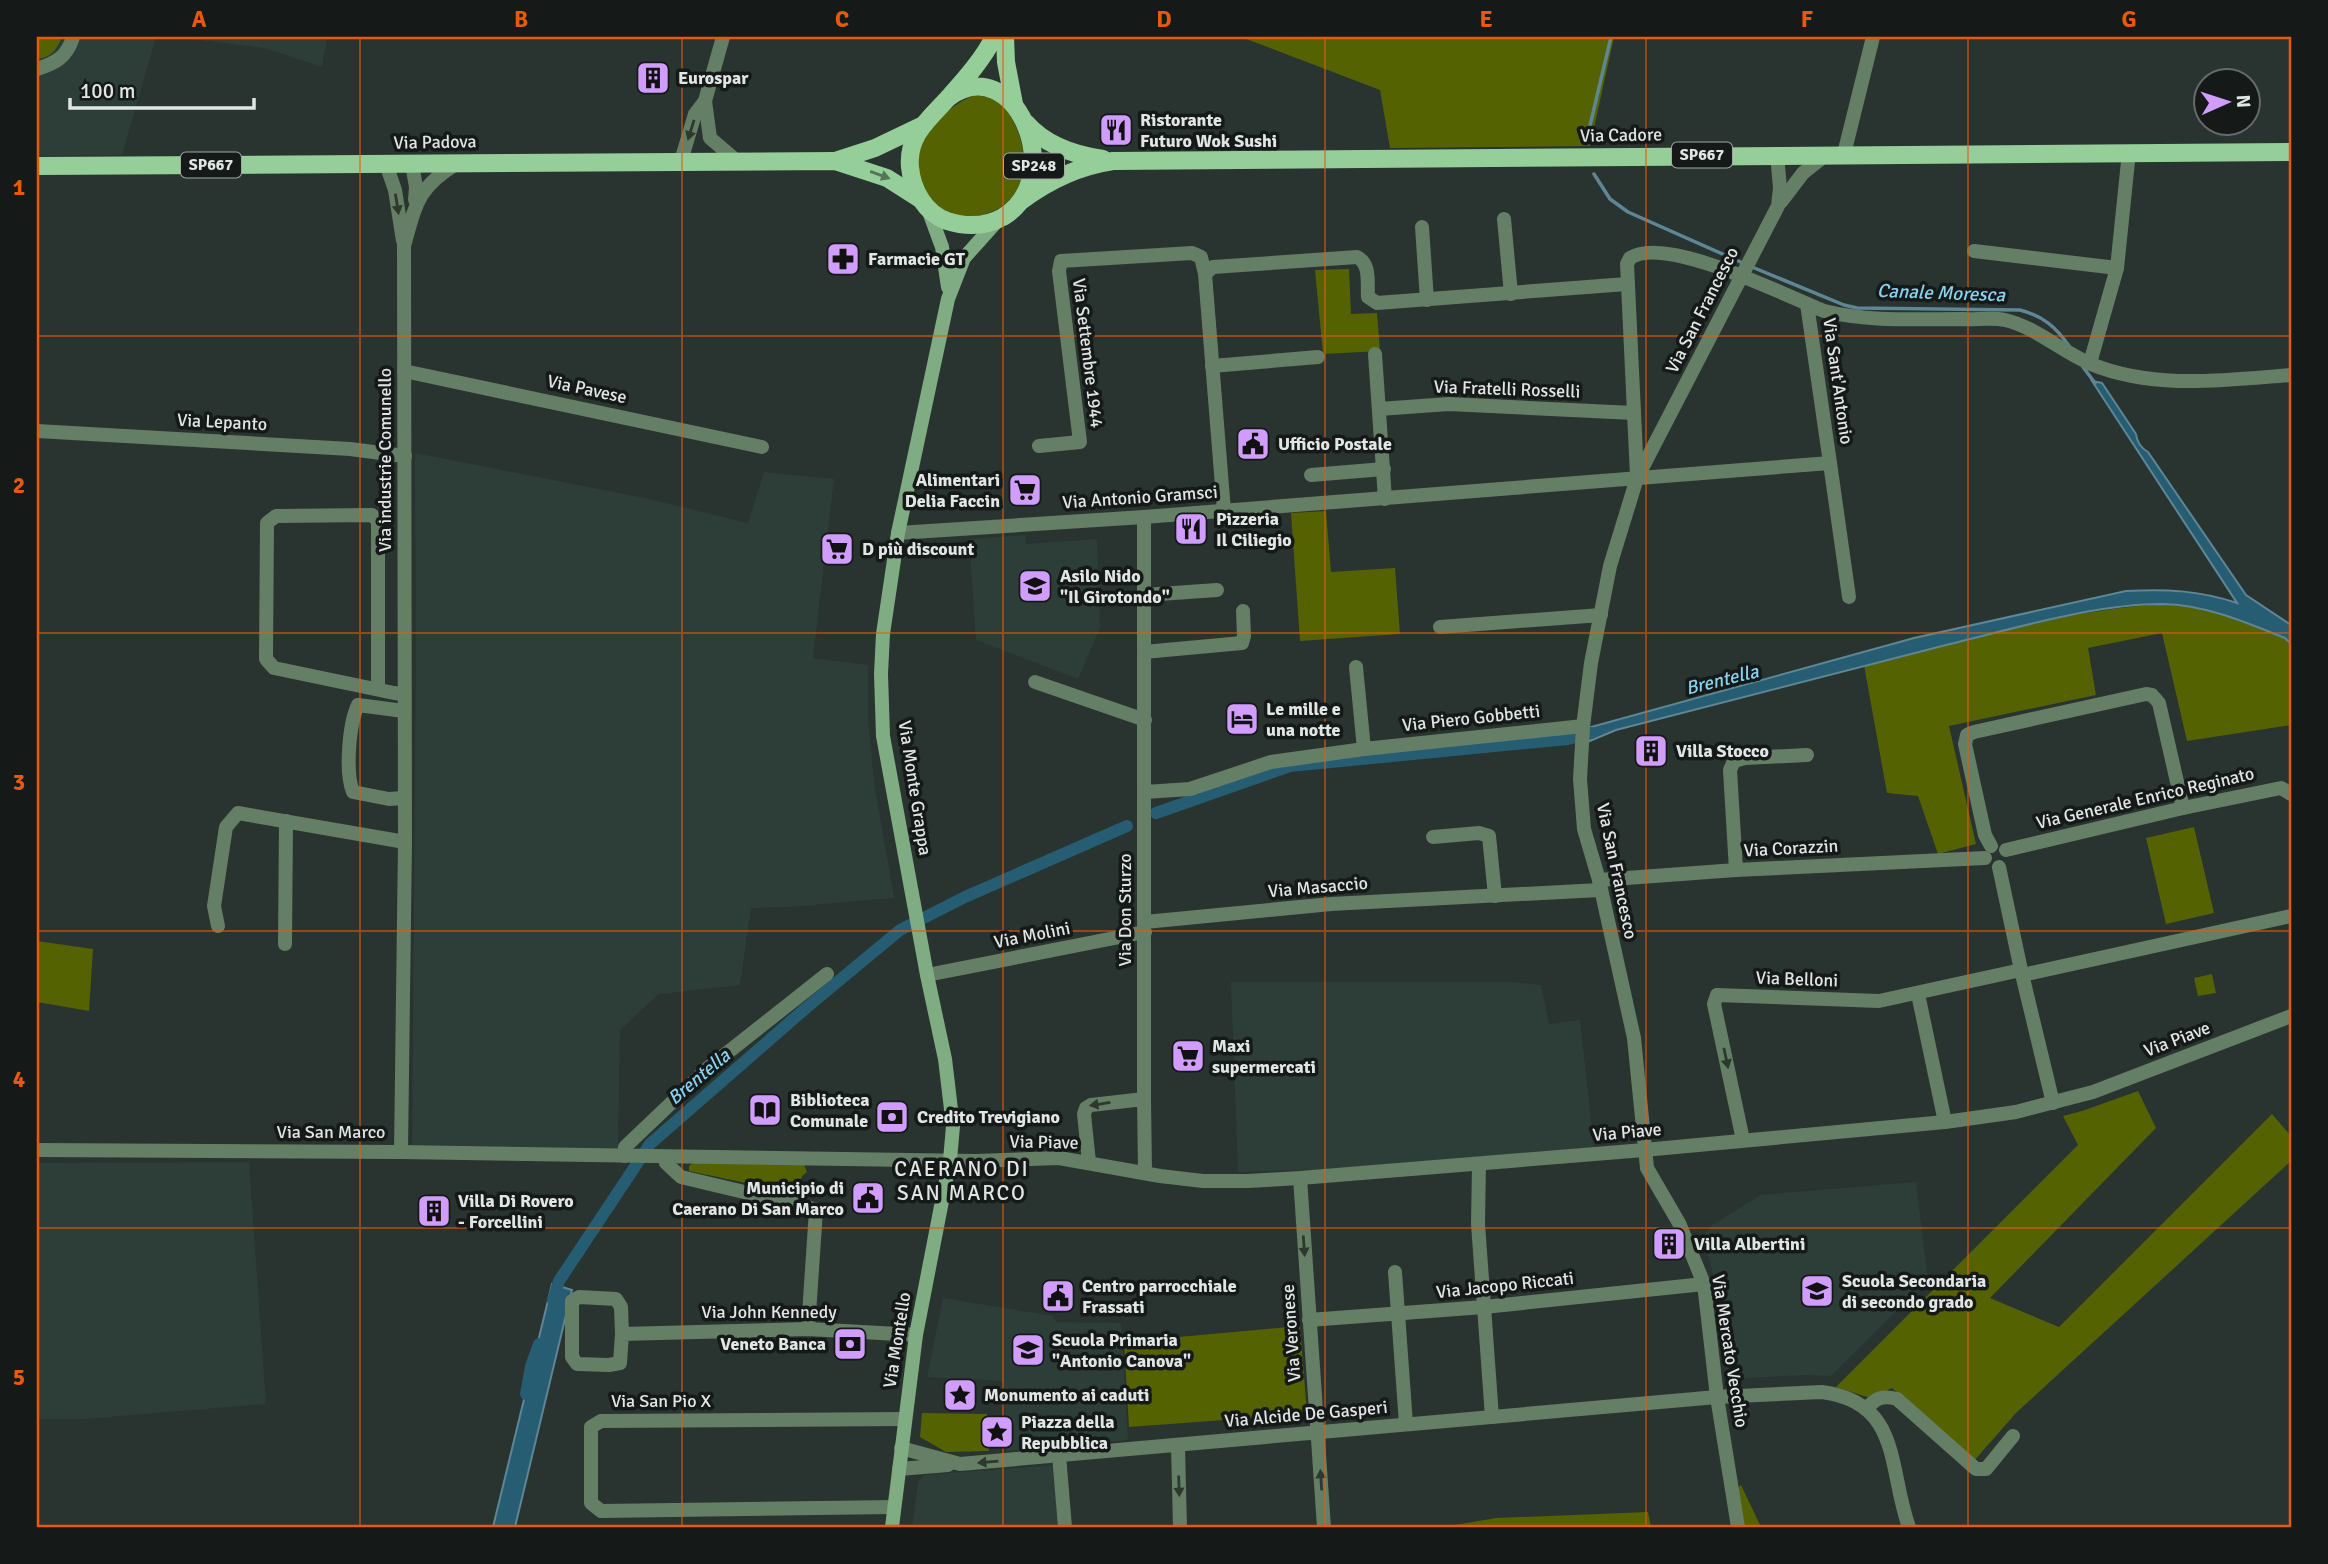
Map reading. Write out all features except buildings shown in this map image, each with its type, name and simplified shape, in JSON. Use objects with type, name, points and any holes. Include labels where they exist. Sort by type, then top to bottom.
[{"type":"main road","name":"Via Monte Grappa","points":[[948,299],[944,257],[924,203],[913,184],[909,161],[912,145],[921,126],[985,54],[994,37]]},
{"type":"main road","name":"SP248","points":[[1005,37],[1007,71],[1017,111],[1031,143],[1034,164],[1030,185],[1021,201]]},
{"type":"main road","name":"Via Monte Grappa","points":[[948,98],[963,89],[982,86],[1003,93],[1017,111]]},
{"type":"main road","name":"Via Cadore","points":[[1017,111],[1038,135],[1056,146],[1084,156],[1114,161],[2291,152]]},
{"type":"main road","name":"Via Padova","points":[[37,166],[835,161],[875,148],[921,126]]},
{"type":"main road","name":"Via Padova","points":[[835,161],[887,178],[924,203]]},
{"type":"main road","name":"Via Cadore","points":[[1021,201],[1076,169],[1114,161]]},
{"type":"main road","name":"Via Monte Grappa","points":[[950,1160],[953,1126],[951,1096],[888,771],[881,713],[883,634],[898,533],[948,299],[964,258],[999,219],[1021,201]]},
{"type":"main road","name":"Via Monte Grappa","points":[[924,203],[937,216],[963,225],[979,225],[999,219]]},
{"type":"main road","name":"Via Montello","points":[[892,1527],[916,1335],[950,1160]]},
{"type":"street","points":[[37,69],[57,63],[70,47],[73,37]]},
{"type":"street","points":[[687,162],[695,114],[705,101],[723,37]]},
{"type":"street","points":[[1778,206],[1797,180],[1836,154],[1873,37]]},
{"type":"street","points":[[705,101],[710,138],[737,161]]},
{"type":"street","points":[[687,162],[710,138]]},
{"type":"street","points":[[2089,363],[2117,268],[2129,152]]},
{"type":"street","points":[[1783,154],[1797,167],[1797,180]]},
{"type":"street","name":"Via San Francesco","points":[[1644,1150],[1634,1038],[1584,829],[1581,753],[1591,663],[1613,554],[1637,478],[1778,206],[1783,154]]},
{"type":"street","points":[[414,212],[423,190],[438,175],[457,163]]},
{"type":"street","points":[[386,164],[395,190],[404,246]]},
{"type":"street","points":[[412,164],[416,187],[414,212]]},
{"type":"street","name":"Via industrie Comunello","points":[[401,1152],[405,842],[404,246],[414,212]]},
{"type":"street","points":[[1504,219],[1511,294]]},
{"type":"street","points":[[1422,228],[1427,300]]},
{"type":"street","points":[[1974,251],[2117,268]]},
{"type":"street","points":[[1742,274],[1656,252],[1642,253],[1630,258],[1628,284],[1637,478],[1830,463],[1849,597]]},
{"type":"street","name":"Via Settembre 1944","points":[[1039,446],[1080,442],[1059,271],[1061,261],[1192,253],[1201,257],[1205,274]]},
{"type":"street","points":[[1224,510],[1205,274],[1213,267],[1352,257],[1363,260],[1366,265],[1368,297],[1377,303],[1628,284]]},
{"type":"street","name":"Via Sant'Antonio","points":[[1742,274],[1807,304],[1843,316],[2005,320],[2089,363],[2111,371],[2184,382],[2291,375]]},
{"type":"street","name":"Via Sant'Antonio","points":[[1807,304],[1830,463]]},
{"type":"street","points":[[1375,354],[1385,499]]},
{"type":"street","points":[[1212,366],[1318,357]]},
{"type":"street","name":"Via Pavese","points":[[404,371],[762,447]]},
{"type":"street","name":"Via Fratelli Rosselli","points":[[1379,409],[1449,404],[1634,413]]},
{"type":"street","name":"Via Lepanto","points":[[37,431],[350,449],[405,456]]},
{"type":"street","points":[[1311,475],[1384,469]]},
{"type":"street","name":"Via Antonio Gramsci","points":[[898,533],[1144,517],[1637,478]]},
{"type":"street","points":[[377,689],[377,521],[372,515],[276,516],[267,523],[266,659],[274,668],[377,689],[404,694]]},
{"type":"street","name":"Via Don Sturzo","points":[[1144,517],[1145,1172]]},
{"type":"street","points":[[1145,595],[1217,590]]},
{"type":"street","points":[[1144,652],[1242,643],[1243,611]]},
{"type":"street","points":[[1440,627],[1601,615]]},
{"type":"street","points":[[1356,667],[1364,749]]},
{"type":"street","points":[[1034,682],[1145,720]]},
{"type":"street","points":[[1999,867],[1990,866],[1965,744],[1967,735],[1974,732],[2146,694],[2152,695],[2159,703],[2182,808]]},
{"type":"street","points":[[404,711],[358,705],[354,715],[348,780],[353,792],[389,799],[404,798]]},
{"type":"street","name":"Via Piero Gobbetti","points":[[1144,792],[1190,789],[1270,762],[1364,749],[1583,727]]},
{"type":"street","points":[[1736,870],[1730,770],[1734,761],[1807,755]]},
{"type":"street","name":"Via Generale Enrico Reginato","points":[[2007,850],[2182,808],[2281,788],[2291,794]]},
{"type":"street","points":[[218,926],[214,905],[226,827],[238,813],[405,842]]},
{"type":"street","points":[[285,944],[286,821]]},
{"type":"street","points":[[1433,837],[1479,833],[1489,836],[1495,896]]},
{"type":"street","points":[[1988,852],[1999,845],[2007,850],[2007,859],[1999,867]]},
{"type":"street","name":"Via Corazzin","points":[[1599,885],[1736,870],[1988,852]]},
{"type":"street","points":[[1999,867],[2053,1103]]},
{"type":"street","name":"Via Masaccio","points":[[1145,927],[1331,904],[1495,896],[1599,885]]},
{"type":"street","points":[[2021,972],[2291,916]]},
{"type":"street","name":"Via Molini","points":[[927,975],[1145,927]]},
{"type":"street","name":"Via Belloni","points":[[1743,1140],[1714,1004],[1715,997],[1721,995],[1880,1001],[2021,972]]},
{"type":"street","points":[[632,1156],[625,1147],[703,1073],[827,974]]},
{"type":"street","points":[[1918,993],[1945,1122]]},
{"type":"street","name":"Via Piave","points":[[662,1157],[950,1160],[1059,1158],[1203,1181],[1248,1181],[1644,1150],[1945,1122],[2016,1112],[2092,1092],[2291,1016]]},
{"type":"street","points":[[1088,1162],[1084,1115],[1086,1108],[1091,1105],[1144,1100]]},
{"type":"street","name":"Via San Marco","points":[[37,1150],[662,1157]]},
{"type":"street","name":"Via Mercato Vecchio","points":[[1644,1150],[1647,1168],[1679,1223],[1704,1284],[1717,1397],[1738,1527]]},
{"type":"street","points":[[662,1157],[681,1177],[817,1210],[808,1329]]},
{"type":"street","points":[[1479,1164],[1478,1224],[1492,1418]]},
{"type":"street","name":"Via Veronese","points":[[1300,1178],[1324,1527]]},
{"type":"street","points":[[1395,1272],[1406,1424]]},
{"type":"street","name":"Via Jacopo Riccati","points":[[1309,1320],[1484,1307],[1704,1284]]},
{"type":"street","points":[[579,1297],[616,1298],[621,1307],[622,1334],[620,1363],[577,1364],[572,1357],[572,1301],[579,1297]]},
{"type":"street","name":"Via John Kennedy","points":[[622,1334],[808,1329],[916,1335]]},
{"type":"street","name":"Via Alcide De Gasperi","points":[[901,1448],[960,1464],[1717,1397],[1822,1392],[1835,1393],[1866,1409]]},
{"type":"street","points":[[1909,1527],[1898,1489],[1892,1451],[1882,1425],[1866,1409],[1875,1399],[1886,1396],[1898,1399],[1976,1469],[1986,1469],[2013,1436]]},
{"type":"street","name":"Via San Pio X","points":[[894,1507],[601,1511],[591,1503],[591,1427],[601,1421],[904,1419]]},
{"type":"street","points":[[1178,1446],[1180,1527]]},
{"type":"street","points":[[1059,1455],[1065,1527]]},
{"type":"street","points":[[899,1469],[960,1464]]},
{"type":"shaded area","points":[[37,37],[156,37],[122,155],[37,156]]},
{"type":"shaded area","points":[[176,37],[327,37],[322,67],[265,48]]},
{"type":"shaded area","points":[[415,453],[645,498],[748,523],[764,472],[834,479],[813,658],[868,665],[868,720],[874,782],[894,898],[751,908],[740,985],[659,994],[620,1030],[618,1149],[412,1145]]},
{"type":"shaded area","name":"Asilo Nido \"Il Girotondo\"","points":[[1025,535],[1026,544],[1097,539],[1100,628],[1078,679],[976,640],[969,539]]},
{"type":"shaded area","points":[[1231,982],[1510,982],[1541,985],[1549,1024],[1580,1020],[1594,1147],[1333,1169],[1238,1172]]},
{"type":"shaded area","points":[[249,1162],[266,1404],[84,1419],[37,1419],[37,1163]]},
{"type":"shaded area","name":"Scuola Secondaria di secondo grado","points":[[1916,1182],[1928,1280],[1831,1376],[1744,1378],[1726,1372],[1714,1280],[1701,1240],[1712,1225],[1761,1195]]},
{"type":"shaded area","name":"Scuola Primaria \"Antonio Canova\"","points":[[943,1298],[1053,1316],[1056,1322],[1121,1323],[1128,1440],[1007,1451],[1003,1381],[927,1377]]},
{"type":"shaded area","points":[[1055,1465],[1061,1527],[912,1527],[918,1482],[924,1475]]},
{"type":"green space","points":[[37,37],[62,37],[53,52],[37,59]]},
{"type":"green space","points":[[1241,37],[1614,37],[1590,146],[1390,148],[1380,90]]},
{"type":"green space","points":[[974,95],[994,99],[1008,111],[1022,143],[1024,169],[1015,193],[996,210],[982,215],[954,215],[937,206],[931,199],[922,182],[919,154],[923,141],[939,119]]},
{"type":"green space","points":[[1349,269],[1351,314],[1377,313],[1380,351],[1323,354],[1315,270]]},
{"type":"green space","points":[[1326,511],[1331,572],[1395,568],[1400,634],[1300,641],[1291,513]]},
{"type":"green space","points":[[2164,604],[2201,608],[2285,638],[2291,644],[2291,725],[2187,741],[2162,633],[2088,648],[2096,695],[1949,726],[1976,844],[1938,854],[1918,796],[1887,793],[1864,665],[2050,620],[2126,607]]},
{"type":"green space","points":[[2194,827],[2214,913],[2166,924],[2146,838]]},
{"type":"green space","points":[[37,941],[93,949],[89,1011],[37,1002]]},
{"type":"green space","points":[[2212,974],[2216,993],[2198,996],[2194,978]]},
{"type":"green space","points":[[2138,1091],[2156,1128],[1990,1298],[2059,1327],[2272,1114],[2291,1136],[2291,1161],[2016,1413],[1973,1462],[1892,1388],[1870,1398],[1836,1387],[2078,1145],[2063,1116]]},
{"type":"green space","points":[[694,1162],[804,1165],[807,1172],[800,1182],[807,1189],[804,1195],[689,1171],[689,1166]]},
{"type":"green space","points":[[1300,1326],[1307,1414],[1129,1427],[1124,1342]]},
{"type":"green space","points":[[922,1413],[987,1414],[989,1451],[946,1452],[920,1437]]},
{"type":"green space","points":[[1741,1485],[1761,1527],[1742,1527],[1736,1490]]},
{"type":"green space","points":[[1648,1512],[1651,1527],[1443,1527],[1496,1518]]},
{"type":"water","points":[[2092,381],[2102,383],[2143,449],[2148,452],[2246,595],[2291,625],[2291,644],[2285,638],[2255,626],[2195,607],[2163,604],[2110,608],[2029,624],[1866,665],[1616,730],[1590,741],[1591,727],[1914,638],[2126,591],[2182,591],[2237,603]]},
{"type":"water","points":[[552,1284],[572,1290],[515,1527],[493,1527]]},
{"type":"waterway","name":"Canale Moresca","points":[[1588,134],[1611,37]]},
{"type":"waterway","name":"Canale Moresca","points":[[1594,174],[1610,199],[1628,212],[1745,264]]},
{"type":"waterway","name":"Canale Moresca","points":[[1752,267],[1857,308],[2020,310],[2036,315],[2048,323],[2069,346]]},
{"type":"waterway","name":"Canale Moresca","points":[[2083,367],[2095,383]]},
{"type":"waterway","name":"Brentella","points":[[1156,813],[1290,766],[1568,739],[1591,733]]},
{"type":"waterway","name":"Brentella","points":[[553,1300],[559,1281],[650,1144],[900,930],[965,897],[1127,826]]},
{"type":"waterway","name":"Brentella","points":[[526,1394],[531,1366],[539,1344]]},
{"type":"place","name":"Eurospar","points":[[653,78]]},
{"type":"place","name":"Ristorante Futuro Wok Sushi","points":[[1116,130]]},
{"type":"place","name":"Farmacie GT","points":[[843,259]]},
{"type":"place","name":"Ufficio Postale","points":[[1253,444]]},
{"type":"place","name":"Alimentari Delia Faccin","points":[[1025,490]]},
{"type":"place","name":"Pizzeria Il Ciliegio","points":[[1191,529]]},
{"type":"place","name":"D più discount","points":[[837,549]]},
{"type":"place","name":"Asilo Nido \"Il Girotondo\"","points":[[1035,586]]},
{"type":"place","name":"Le mille e una notte","points":[[1242,719]]},
{"type":"place","name":"Villa Stocco","points":[[1651,751]]},
{"type":"place","name":"Maxi supermercati","points":[[1188,1056]]},
{"type":"place","name":"Biblioteca Comunale","points":[[765,1110]]},
{"type":"place","name":"Credito Trevigiano","points":[[892,1117]]},
{"type":"place","name":"Municipio di Caerano Di San Marco","points":[[868,1198]]},
{"type":"place","name":"Villa Di Rovero - Forcellini","points":[[434,1211]]},
{"type":"place","name":"Villa Albertini","points":[[1669,1244]]},
{"type":"place","name":"Scuola Secondaria di secondo grado","points":[[1817,1291]]},
{"type":"place","name":"Centro parrocchiale Frassati","points":[[1058,1296]]},
{"type":"place","name":"Veneto Banca","points":[[850,1344]]},
{"type":"place","name":"Scuola Primaria \"Antonio Canova\"","points":[[1028,1350]]},
{"type":"place","name":"Monumento ai caduti","points":[[960,1395]]},
{"type":"place","name":"Piazza della Repubblica","points":[[997,1432]]},
{"type":"district","name":"CAERANO DI SAN MARCO","points":[[962,1181]]}]
